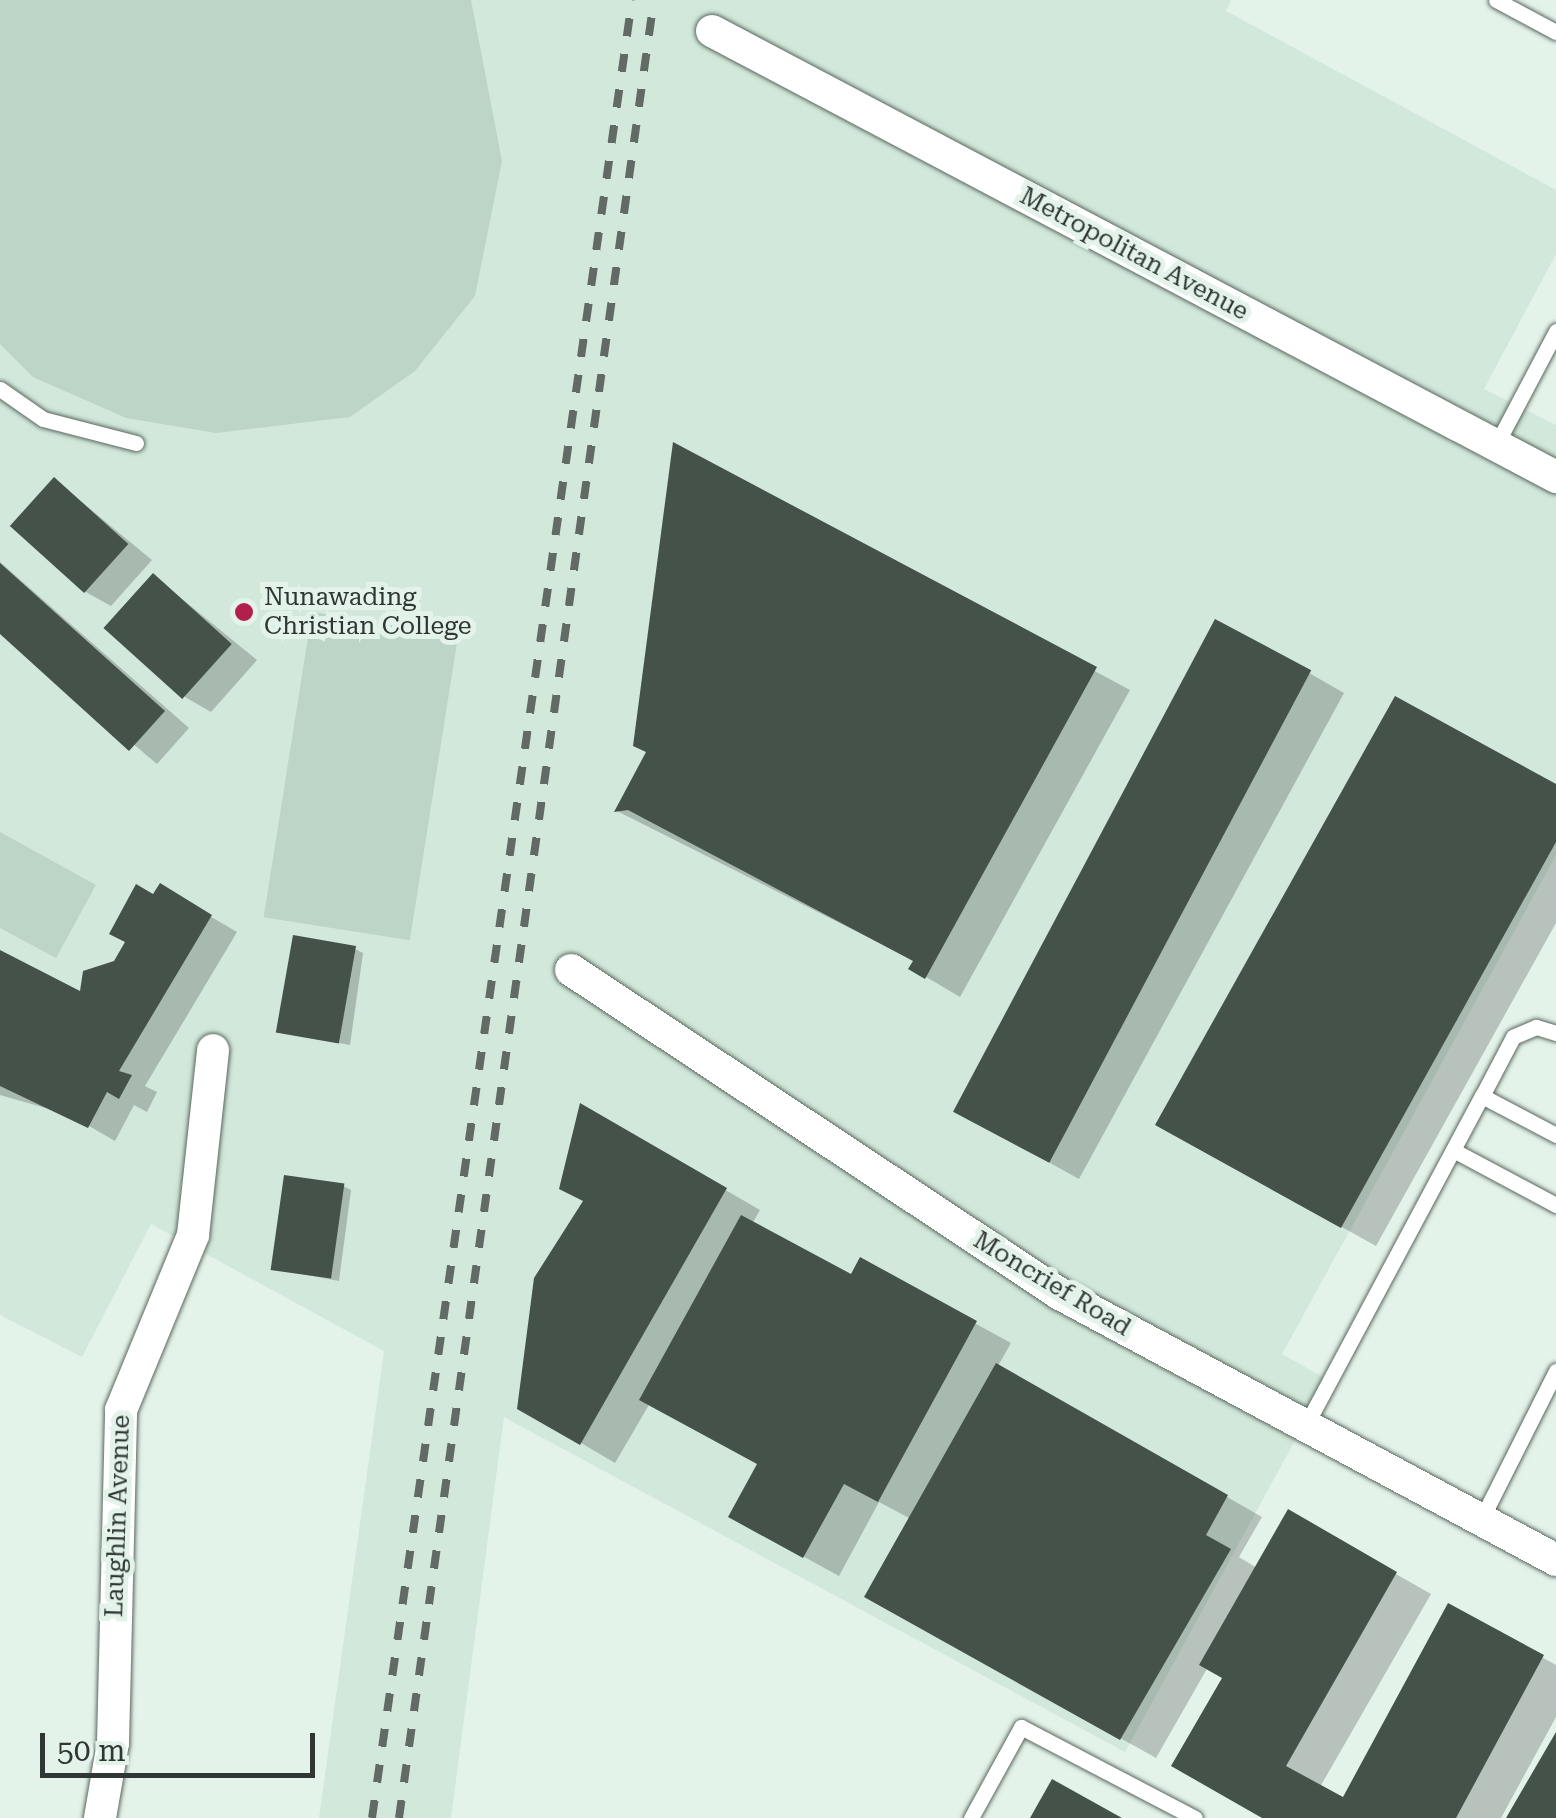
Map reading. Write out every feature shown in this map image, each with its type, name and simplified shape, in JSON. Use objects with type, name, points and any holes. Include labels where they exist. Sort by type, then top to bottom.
[{"type":"street","name":"Metropolitan Avenue","points":[[712,31],[1556,477]]},
{"type":"street","name":"Moncrief Road","points":[[571,970],[1060,1294],[1556,1560]]},
{"type":"street","name":"Laughlin Avenue","points":[[100,1818],[112,1742],[120,1410],[194,1236],[213,1050]]},
{"type":"lane","points":[[1496,0],[1556,32]]},
{"type":"lane","points":[[1496,445],[1556,331]]},
{"type":"lane","points":[[0,389],[43,420],[136,443]]},
{"type":"lane","points":[[1306,1426],[1513,1037],[1536,1028],[1556,1033]]},
{"type":"lane","points":[[1482,1096],[1556,1135]]},
{"type":"lane","points":[[1453,1150],[1556,1205]]},
{"type":"lane","points":[[1481,1520],[1556,1371]]},
{"type":"lane","points":[[971,1818],[1020,1728],[1195,1818]]},
{"type":"shaded area","points":[[0,0],[1231,0],[1226,11],[1556,190],[1556,254],[1484,389],[1556,425],[1556,855],[1282,1354],[1328,1380],[1125,1752],[504,1417],[451,1818],[319,1818],[384,1351],[151,1224],[82,1357],[0,1315]]},
{"type":"shaded area","points":[[0,0],[471,0],[502,161],[475,296],[415,371],[350,417],[216,433],[126,418],[33,377],[0,344]]},
{"type":"shaded area","points":[[312,612],[458,635],[410,940],[264,917]]},
{"type":"shaded area","points":[[0,832],[96,885],[56,958],[0,928]]},
{"type":"building","points":[[673,442],[1097,667],[925,979],[908,969],[913,961],[628,810],[614,812],[646,752],[633,746]]},
{"type":"building","points":[[54,477],[128,544],[84,593],[10,526]]},
{"type":"building","points":[[0,563],[165,711],[129,751],[0,634]]},
{"type":"building","points":[[153,573],[232,644],[182,699],[103,628]]},
{"type":"building","points":[[1215,619],[1311,670],[1049,1163],[953,1112]]},
{"type":"building","points":[[1395,696],[1556,784],[1556,842],[1341,1228],[1155,1125]]},
{"type":"building","points":[[160,883],[212,915],[119,1071],[132,1075],[119,1099],[107,1092],[88,1128],[0,1086],[0,950],[80,991],[83,971],[114,961],[125,942],[109,934],[136,884],[153,894]]},
{"type":"building","points":[[293,935],[356,946],[339,1044],[276,1032]]},
{"type":"building","points":[[580,1103],[727,1188],[580,1445],[517,1409],[534,1278],[583,1201],[559,1189]]},
{"type":"building","points":[[284,1175],[344,1183],[331,1279],[271,1270]]},
{"type":"building","points":[[741,1215],[851,1274],[860,1257],[977,1321],[878,1502],[844,1484],[803,1558],[728,1517],[757,1464],[639,1400]]},
{"type":"building","points":[[996,1363],[1228,1495],[1206,1535],[1231,1549],[1120,1740],[864,1597]]},
{"type":"building","points":[[1288,1509],[1397,1572],[1286,1766],[1343,1797],[1448,1603],[1544,1655],[1456,1818],[1262,1818],[1171,1766],[1222,1678],[1199,1665]]},
{"type":"building","points":[[1556,1732],[1556,1818],[1506,1818]]},
{"type":"building","points":[[1052,1779],[1122,1818],[1030,1818]]},
{"type":"railway","points":[[372,1818],[632,0]]},
{"type":"railway","points":[[399,1818],[654,0]]},
{"type":"place","name":"Nunawading Christian College","points":[[244,612]]}]
